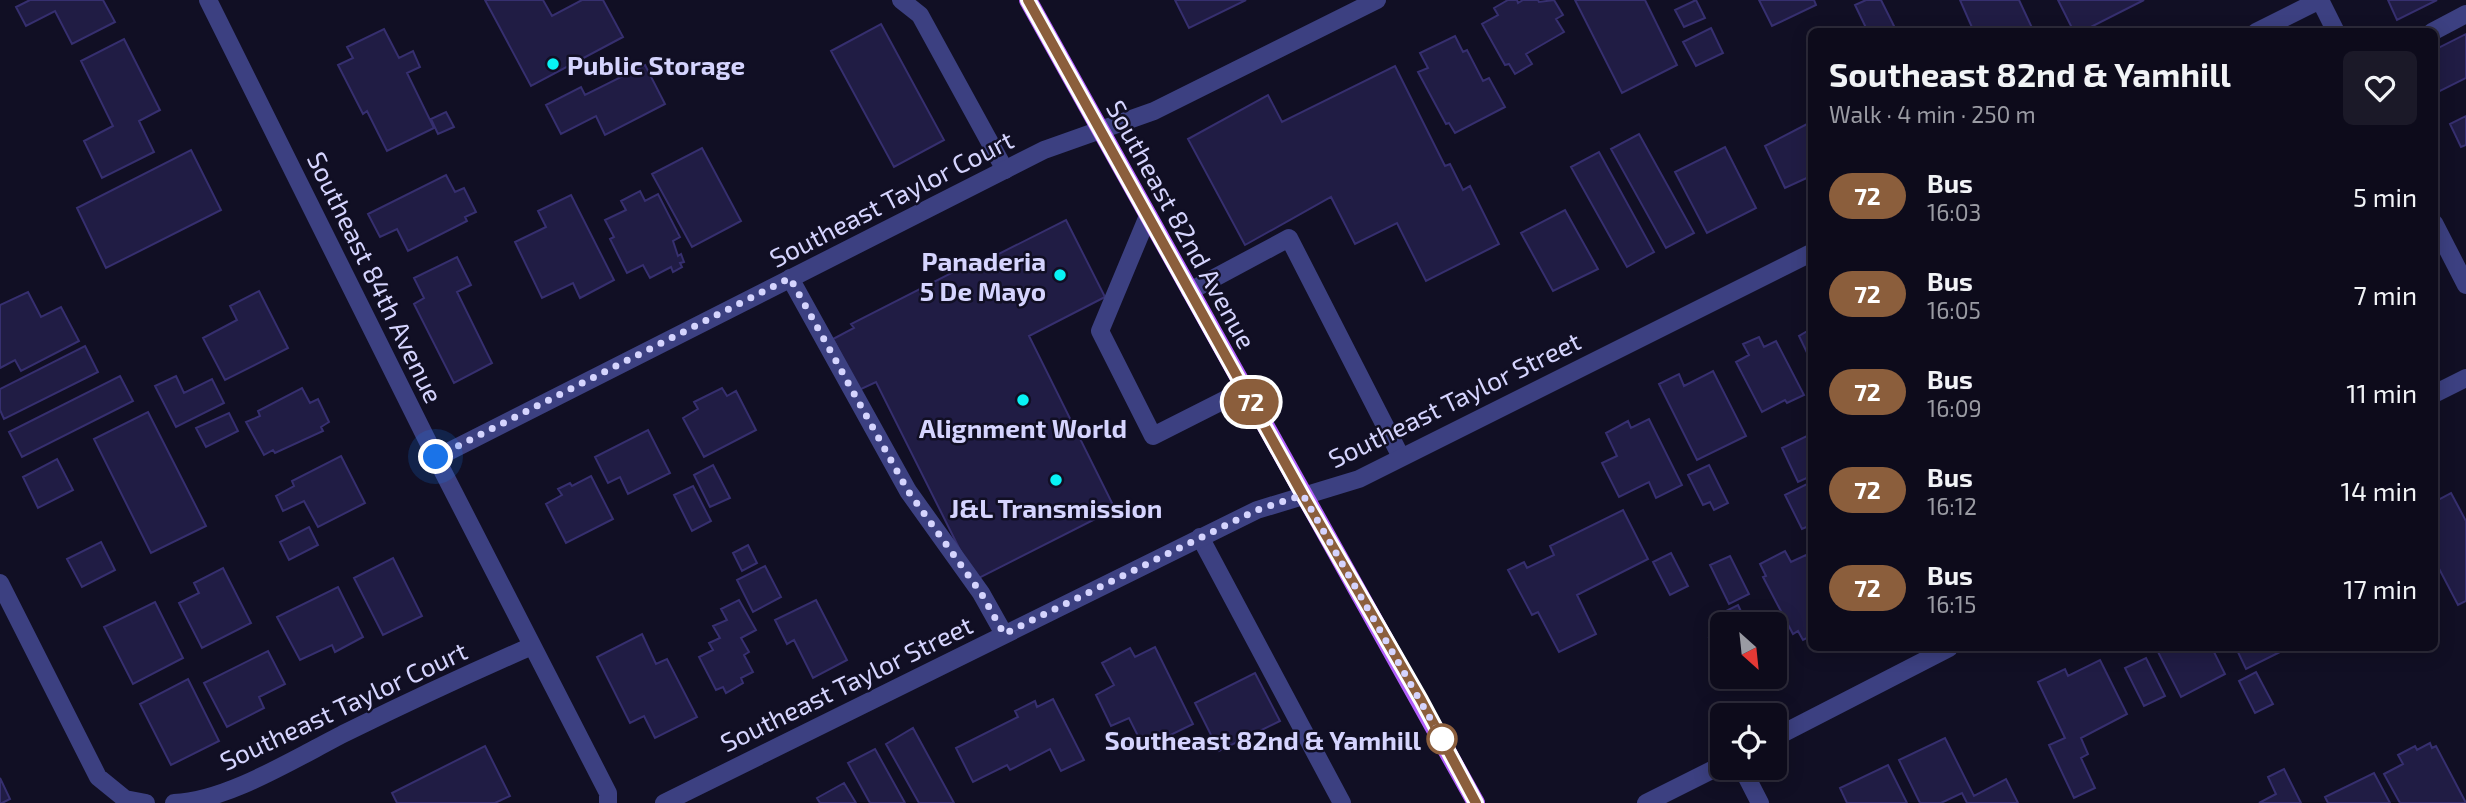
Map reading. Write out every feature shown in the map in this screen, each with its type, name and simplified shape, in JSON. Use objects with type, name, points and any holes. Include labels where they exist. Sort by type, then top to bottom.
[{"type":"main road","name":"Southeast 82nd Avenue","points":[[1028,0],[1244,390],[1421,700],[1476,803]]},
{"type":"street","name":"Southeast 84th Avenue","points":[[208,0],[436,457],[608,793],[608,803]]},
{"type":"street","points":[[901,0],[920,15],[1005,170]]},
{"type":"street","name":"Southeast Taylor Court","points":[[436,457],[1044,150],[1154,111],[1377,0]]},
{"type":"street","points":[[2264,28],[2320,0],[2334,28]]},
{"type":"street","points":[[2438,29],[2466,14]]},
{"type":"street","points":[[1148,216],[1100,331],[1153,436],[1244,390]]},
{"type":"street","points":[[2438,231],[2466,285]]},
{"type":"street","points":[[1190,291],[1289,238],[1401,457]]},
{"type":"street","name":"Southeast Taylor Street","points":[[664,803],[1257,510],[1359,479],[1808,254]]},
{"type":"street","points":[[790,278],[908,491],[981,593],[1004,634]]},
{"type":"street","points":[[2438,392],[2466,378]]},
{"type":"street","points":[[1200,537],[1342,803]]},
{"type":"street","points":[[0,583],[98,777],[125,799],[146,803]]},
{"type":"street","name":"Southeast Taylor Court","points":[[174,803],[187,803],[237,787],[442,685],[532,646]]},
{"type":"street","points":[[1787,731],[1943,651]]},
{"type":"street","points":[[1646,803],[1710,771]]},
{"type":"street","points":[[1748,780],[1760,803]]},
{"type":"building","points":[[30,0],[103,0],[115,22],[72,44],[55,11],[26,26],[16,7]]},
{"type":"building","name":"Public Storage","points":[[485,0],[543,0],[552,16],[582,0],[603,0],[623,37],[531,86]]},
{"type":"building","points":[[1175,0],[1246,0],[1189,28]]},
{"type":"building","points":[[1508,0],[1517,0],[1518,3],[1523,0],[1554,0],[1563,15],[1556,19],[1564,32],[1526,54],[1532,64],[1515,74],[1509,64],[1505,65],[1482,24],[1498,15],[1494,8]]},
{"type":"building","points":[[1575,0],[1645,0],[1677,65],[1622,93]]},
{"type":"building","points":[[1696,0],[1705,18],[1684,27],[1675,10]]},
{"type":"building","points":[[1759,0],[1814,0],[1816,5],[1772,26]]},
{"type":"building","points":[[1866,0],[1881,0],[1895,28],[1866,28],[1855,5]]},
{"type":"building","points":[[1960,0],[2019,0],[2032,28],[1972,28]]},
{"type":"building","points":[[2058,0],[2144,0],[2089,28],[2072,28]]},
{"type":"building","points":[[2388,0],[2437,0],[2397,20]]},
{"type":"building","points":[[881,24],[944,140],[894,167],[831,51]]},
{"type":"building","points":[[1711,28],[1723,53],[1696,66],[1683,42]]},
{"type":"building","points":[[384,29],[399,58],[413,51],[420,67],[407,73],[434,128],[387,151],[367,111],[363,114],[338,65],[353,58],[347,47]]},
{"type":"building","points":[[2466,34],[2466,78],[2438,92],[2438,48]]},
{"type":"building","points":[[1455,36],[1463,52],[1467,50],[1483,81],[1489,78],[1505,107],[1455,133],[1449,123],[1446,124],[1418,72],[1428,68],[1420,53]]},
{"type":"building","points":[[124,39],[160,110],[139,121],[154,152],[102,178],[84,141],[113,126],[81,61]]},
{"type":"building","points":[[645,65],[665,104],[605,135],[596,116],[561,134],[546,105],[581,87],[585,95]]},
{"type":"building","points":[[1395,66],[1445,166],[1450,164],[1463,190],[1470,186],[1499,244],[1426,281],[1397,223],[1355,244],[1331,197],[1245,245],[1188,139],[1268,95],[1282,122]]},
{"type":"building","points":[[446,112],[454,127],[438,134],[431,119]]},
{"type":"building","points":[[2466,116],[2466,145],[2461,147],[2450,124]]},
{"type":"building","points":[[1808,124],[1808,177],[1785,188],[1765,146]]},
{"type":"building","points":[[1639,134],[1694,233],[1666,248],[1611,149]]},
{"type":"building","points":[[1725,147],[1756,208],[1707,233],[1675,172]]},
{"type":"building","points":[[702,148],[741,221],[692,247],[652,174]]},
{"type":"building","points":[[191,150],[221,210],[106,268],[77,208]]},
{"type":"building","points":[[1599,152],[1654,252],[1627,267],[1571,167]]},
{"type":"building","points":[[446,175],[455,192],[464,188],[476,212],[465,217],[467,221],[408,251],[397,229],[380,237],[368,214]]},
{"type":"building","points":[[640,191],[645,201],[658,194],[680,237],[673,241],[678,256],[681,254],[684,262],[680,263],[682,267],[673,272],[671,267],[650,278],[643,265],[627,273],[610,239],[614,237],[605,220],[626,210],[621,201]]},
{"type":"building","points":[[571,195],[614,280],[580,298],[573,283],[542,298],[515,242],[546,227],[538,211]]},
{"type":"building","points":[[1565,210],[1598,269],[1553,291],[1521,233]]},
{"type":"building","points":[[1066,220],[1105,297],[1029,336],[1115,509],[975,580],[876,382],[859,390],[833,339],[854,328],[851,324],[963,267],[965,271]]},
{"type":"building","points":[[457,257],[471,285],[457,292],[492,363],[454,383],[414,304],[424,298],[414,278]]},
{"type":"building","points":[[259,291],[288,348],[225,380],[203,338],[237,320],[230,306]]},
{"type":"building","points":[[28,292],[41,317],[61,307],[79,341],[21,371],[15,360],[0,368],[0,305]]},
{"type":"building","points":[[1808,331],[1808,355],[1799,336]]},
{"type":"building","points":[[1759,337],[1764,347],[1776,341],[1804,395],[1787,403],[1785,400],[1762,412],[1736,362],[1749,355],[1743,344]]},
{"type":"building","points":[[85,346],[98,372],[4,419],[0,410],[0,389]]},
{"type":"building","points":[[1713,371],[1746,436],[1697,460],[1659,384],[1679,374],[1684,386]]},
{"type":"building","points":[[120,376],[133,401],[22,457],[9,432]]},
{"type":"building","points":[[176,376],[184,393],[212,379],[224,403],[176,427],[155,386]]},
{"type":"building","points":[[302,388],[310,403],[318,399],[329,422],[321,427],[323,431],[275,453],[273,450],[264,455],[246,422],[260,416],[258,411]]},
{"type":"building","points":[[722,388],[727,396],[736,391],[756,430],[704,457],[683,418],[698,409],[694,402]]},
{"type":"building","points":[[148,412],[206,526],[151,553],[94,439]]},
{"type":"building","points":[[229,413],[238,431],[206,447],[196,428]]},
{"type":"building","points":[[1649,419],[1682,485],[1656,498],[1649,482],[1619,497],[1602,463],[1617,456],[1606,433],[1628,421],[1631,428]]},
{"type":"building","points":[[648,430],[670,473],[628,494],[620,477],[608,483],[595,457]]},
{"type":"building","points":[[1808,435],[1808,477],[1798,482],[1782,448]]},
{"type":"building","points":[[341,456],[365,503],[318,527],[304,501],[283,511],[276,496],[294,486],[292,481]]},
{"type":"building","points":[[57,459],[73,490],[38,508],[23,477]]},
{"type":"building","points":[[713,465],[730,498],[710,507],[694,475]]},
{"type":"building","points":[[1709,465],[1728,503],[1714,510],[1710,502],[1703,505],[1688,475]]},
{"type":"building","points":[[591,476],[613,519],[566,543],[546,504],[562,495],[558,489],[570,483],[572,486]]},
{"type":"building","points":[[1808,484],[1808,526],[1802,529],[1785,495]]},
{"type":"building","points":[[693,486],[711,521],[692,531],[674,495]]},
{"type":"building","points":[[2451,493],[2466,521],[2466,601],[2458,605],[2438,567],[2438,500]]},
{"type":"building","points":[[1623,510],[1648,559],[1577,595],[1596,634],[1559,652],[1538,612],[1532,615],[1508,570],[1524,562],[1527,568],[1554,555],[1550,546]]},
{"type":"building","points":[[309,527],[318,545],[289,560],[280,542]]},
{"type":"building","points":[[101,542],[115,570],[82,587],[67,559]]},
{"type":"building","points":[[748,545],[757,563],[742,571],[733,553]]},
{"type":"building","points":[[1785,551],[1791,562],[1806,555],[1808,638],[1803,640],[1798,631],[1793,634],[1787,623],[1787,612],[1781,612],[1763,577],[1766,576],[1760,564]]},
{"type":"building","points":[[1671,553],[1688,586],[1670,595],[1653,562]]},
{"type":"building","points":[[1730,556],[1749,594],[1729,604],[1710,565]]},
{"type":"building","points":[[393,558],[422,616],[383,635],[354,578]]},
{"type":"building","points":[[765,566],[781,597],[753,612],[737,580]]},
{"type":"building","points":[[223,568],[251,623],[202,648],[179,603],[199,593],[194,583]]},
{"type":"building","points":[[338,587],[363,637],[335,652],[332,645],[300,660],[277,617]]},
{"type":"building","points":[[739,600],[756,630],[741,638],[749,652],[744,655],[753,672],[741,678],[743,683],[726,693],[723,687],[716,690],[699,657],[713,650],[709,643],[720,638],[713,626],[727,620],[721,609]]},
{"type":"building","points":[[816,600],[847,660],[813,678],[794,640],[787,644],[775,620]]},
{"type":"building","points":[[155,602],[183,658],[133,684],[104,627]]},
{"type":"building","points":[[1738,605],[1741,612],[1724,612]]},
{"type":"building","points":[[642,634],[656,664],[667,659],[697,717],[655,738],[644,716],[630,723],[597,657]]},
{"type":"building","points":[[1155,647],[1193,724],[1144,748],[1129,718],[1111,726],[1096,695],[1114,685],[1102,663],[1130,648],[1135,657]]},
{"type":"building","points":[[268,651],[285,684],[259,697],[264,708],[227,727],[204,683]]},
{"type":"building","points":[[2158,651],[2214,651],[2225,674],[2181,697]]},
{"type":"building","points":[[2237,651],[2282,651],[2246,669]]},
{"type":"building","points":[[2146,658],[2165,696],[2144,706],[2125,668]]},
{"type":"building","points":[[2100,660],[2127,714],[2081,738],[2088,754],[2081,758],[2095,788],[2074,798],[2049,745],[2065,738],[2038,682],[2065,669],[2068,676]]},
{"type":"building","points":[[2256,672],[2273,704],[2255,713],[2239,681]]},
{"type":"building","points":[[1255,673],[1280,721],[1219,751],[1195,703]]},
{"type":"building","points":[[188,679],[219,741],[171,765],[140,704]]},
{"type":"building","points":[[1053,699],[1084,760],[1061,771],[1050,749],[1010,770],[1007,765],[973,782],[956,748],[1018,717],[1015,711],[1035,701],[1037,707]]},
{"type":"building","points":[[913,728],[954,803],[919,803],[886,744]]},
{"type":"building","points":[[1945,738],[1974,796],[2006,779],[2018,803],[1967,803],[1962,793],[1941,803],[1920,803],[1899,760]]},
{"type":"building","points":[[2430,743],[2432,748],[2436,746],[2466,803],[2400,803],[2384,774],[2403,764],[2398,755],[2415,746],[2417,750]]},
{"type":"building","points":[[485,746],[510,796],[495,803],[397,803],[392,793]]},
{"type":"building","points":[[875,749],[905,803],[870,803],[848,763]]},
{"type":"building","points":[[1888,765],[1907,803],[1847,803],[1840,788]]},
{"type":"building","points":[[2284,769],[2301,803],[2259,803],[2276,794],[2268,777]]},
{"type":"building","points":[[2374,773],[2390,803],[2328,803],[2325,797]]},
{"type":"building","points":[[0,778],[10,799],[2,803],[0,803]]},
{"type":"building","points":[[844,783],[856,803],[820,803],[817,798]]},
{"type":"bus line","name":"72","points":[[1028,0],[1303,495],[1421,700],[1476,803]]},
{"type":"place","name":"Public Storage","points":[[553,64]]},
{"type":"place","name":"Panaderia 5 De Mayo","points":[[1060,275]]},
{"type":"place","name":"Alignment World","points":[[1023,400]]},
{"type":"place","name":"J&L Transmission","points":[[1056,480]]},
{"type":"place","name":"Southeast 82nd & Yamhill","points":[[1442,739]]},
{"type":"route","points":[[436,457],[790,278],[873,433],[908,491],[981,593],[1004,634],[1257,510],[1303,495],[1443,741],[1442,739]]}]
